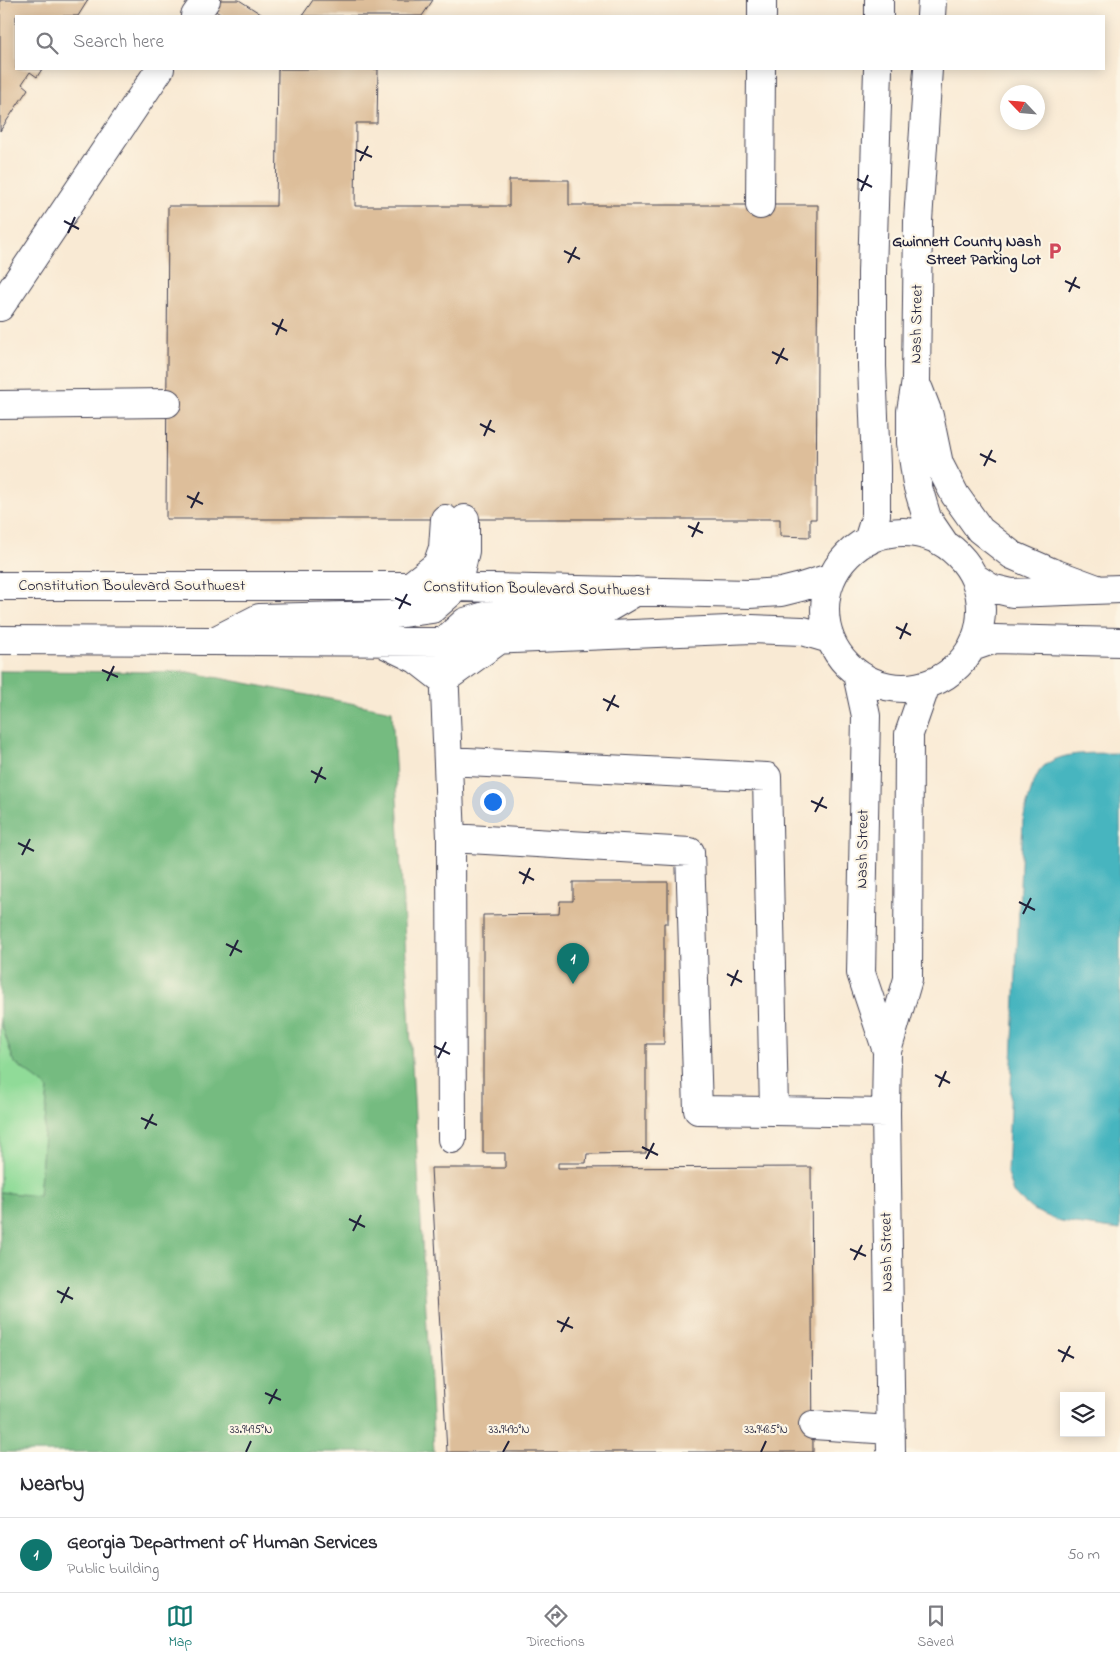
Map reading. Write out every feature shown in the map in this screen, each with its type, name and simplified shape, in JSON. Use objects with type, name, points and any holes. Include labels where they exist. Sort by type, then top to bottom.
[{"type":"street","points":[[197,15],[206,0]]},
{"type":"street","points":[[762,0],[762,15]]},
{"type":"street","points":[[879,0],[879,15]]},
{"type":"street","points":[[931,15],[932,0]]},
{"type":"street","points":[[0,307],[159,70]]},
{"type":"street","points":[[760,205],[762,70]]},
{"type":"street","points":[[868,541],[876,515],[872,366],[872,274],[878,70]]},
{"type":"street","name":"Nash Street","points":[[928,70],[918,221],[916,381],[911,411],[911,443],[917,484],[927,518],[944,543]]},
{"type":"street","points":[[916,381],[929,416],[939,464],[955,495],[980,530],[1012,555],[1051,572],[1108,589]]},
{"type":"street","points":[[0,405],[166,403]]},
{"type":"street","points":[[410,586],[437,565],[455,519],[465,551],[477,577],[508,587]]},
{"type":"street","points":[[893,533],[919,534],[944,543],[962,558],[974,576],[981,600],[980,624],[972,647],[960,664],[944,677],[926,685],[902,689],[879,685],[857,674],[841,659],[830,639],[826,620],[826,600],[832,577],[840,564],[852,551],[868,541],[893,533]]},
{"type":"street","points":[[214,641],[259,618],[389,615],[432,609],[457,586],[465,551]]},
{"type":"street","points":[[974,576],[991,588],[1012,593],[1108,589]]},
{"type":"street","name":"Constitution Boulevard Southwest","points":[[0,586],[457,586],[749,594],[778,592],[832,577]]},
{"type":"street","points":[[452,1139],[450,838],[443,642],[465,622],[495,613],[601,612],[637,591]]},
{"type":"street","points":[[0,640],[443,642],[752,629],[803,631],[830,639]]},
{"type":"street","points":[[443,680],[499,640]]},
{"type":"street","points":[[972,647],[995,640],[1120,642]]},
{"type":"street","points":[[381,642],[416,659],[443,680]]},
{"type":"street","name":"Nash Street","points":[[857,674],[866,716],[861,973],[887,1051]]},
{"type":"street","name":"Nash Street","points":[[891,1441],[886,1113],[887,1051],[908,979],[909,734],[926,685]]},
{"type":"street","points":[[448,761],[767,777],[774,1111]]},
{"type":"street","points":[[450,838],[690,852],[698,1110],[886,1113]]},
{"type":"street","points":[[813,1424],[891,1441]]},
{"type":"green space","points":[[0,671],[188,672],[392,711],[434,1452],[0,1452],[0,1192],[39,1196],[48,1088],[14,1062],[0,1020]]},
{"type":"green space","points":[[0,1020],[14,1062],[48,1087],[39,1197],[0,1192]]},
{"type":"water","points":[[1120,753],[1120,1230],[1061,1222],[1033,1210],[1013,1193],[1007,1173],[1023,820],[1034,783],[1044,766],[1061,757],[1071,755]]},
{"type":"building","points":[[0,0],[88,0],[79,15],[15,15],[15,70],[41,70],[37,77],[30,72],[22,84],[28,89],[0,131]]},
{"type":"building","points":[[199,0],[239,0],[262,15],[222,15]]},
{"type":"building","points":[[313,0],[433,0],[423,15],[303,15]]},
{"type":"building","points":[[278,70],[378,70],[377,123],[356,123],[355,206],[509,206],[509,180],[569,180],[569,205],[818,205],[816,519],[810,519],[810,537],[780,536],[780,519],[166,519],[168,206],[276,206]]},
{"type":"building","points":[[573,882],[668,882],[668,923],[664,923],[664,1044],[646,1044],[646,1153],[587,1154],[586,1163],[558,1163],[558,1168],[811,1167],[813,1452],[447,1452],[431,1168],[505,1168],[505,1153],[483,1153],[483,915],[559,914],[560,901],[573,901]]},
{"type":"place","name":"Gwinnett County Nash Street Parking Lot","points":[[1055,251]]},
{"type":"place","name":"Georgia Department of Human Services","points":[[573,984]]}]
